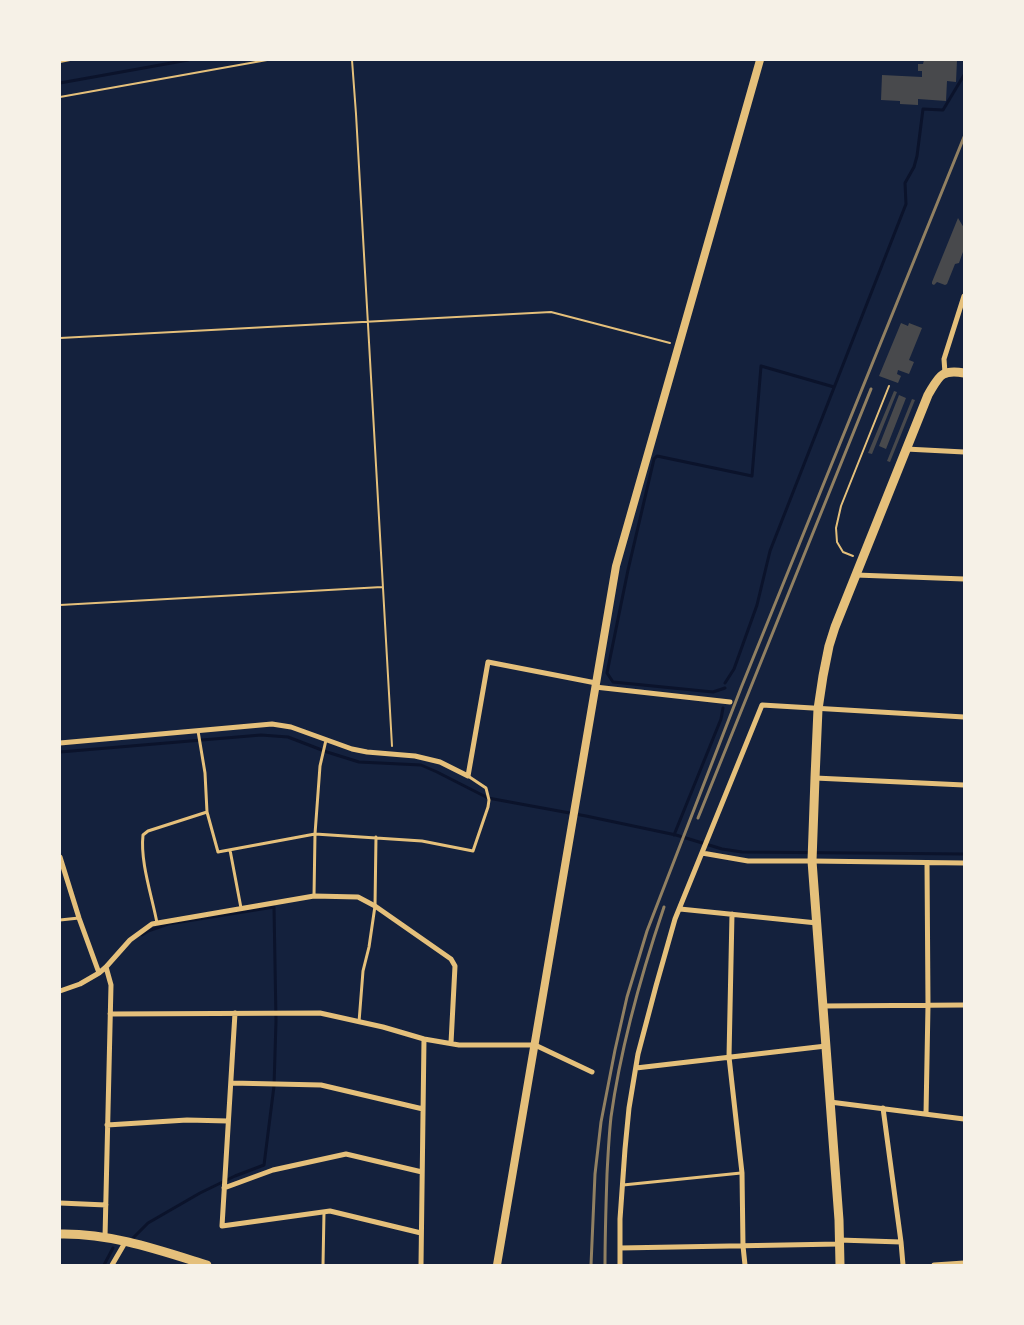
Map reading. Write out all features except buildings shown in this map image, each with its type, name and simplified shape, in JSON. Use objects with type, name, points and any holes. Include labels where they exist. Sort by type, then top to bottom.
[{"type":"main road","points":[[840,1265],[813,854],[818,709],[829,646],[835,627],[928,396],[939,377],[945,373],[957,372],[964,374]]},
{"type":"main road","points":[[60,1234],[105,1237],[126,1241],[207,1265]]},
{"type":"street","points":[[497,1265],[616,566],[760,60]]},
{"type":"street","points":[[945,373],[944,360],[964,296]]},
{"type":"street","points":[[906,449],[964,452]]},
{"type":"street","points":[[856,574],[964,579]]},
{"type":"street","points":[[60,743],[198,734],[272,724],[290,727],[325,743],[366,752],[415,756],[440,762],[468,776],[488,662],[596,685],[730,702]]},
{"type":"street","points":[[620,1265],[623,1185],[629,1108],[636,1068],[656,986],[680,908],[762,705],[964,717]]},
{"type":"street","points":[[815,778],[964,785]]},
{"type":"street","points":[[702,853],[748,861],[813,854],[927,863],[964,863]]},
{"type":"street","points":[[60,857],[99,974]]},
{"type":"street","points":[[926,1114],[928,1005],[927,863]]},
{"type":"street","points":[[60,991],[80,984],[99,974],[130,940],[152,924],[314,896],[358,897],[375,906],[452,960],[455,966],[451,1043]]},
{"type":"street","points":[[680,908],[817,923]]},
{"type":"street","points":[[732,914],[729,1057],[742,1173],[745,1265]]},
{"type":"street","points":[[105,1237],[111,985],[106,967]]},
{"type":"street","points":[[823,1006],[964,1005]]},
{"type":"street","points":[[235,1013],[222,1226],[330,1210],[421,1233]]},
{"type":"street","points":[[110,1014],[320,1013],[383,1027],[424,1039],[451,1043],[535,1044],[592,1072]]},
{"type":"street","points":[[421,1265],[424,1039]]},
{"type":"street","points":[[636,1068],[826,1046]]},
{"type":"street","points":[[626,1080],[633,1082]]},
{"type":"street","points":[[231,1083],[321,1085],[423,1109]]},
{"type":"street","points":[[830,1102],[964,1118]]},
{"type":"street","points":[[883,1108],[903,1265]]},
{"type":"street","points":[[107,1125],[187,1120],[228,1121]]},
{"type":"street","points":[[224,1187],[273,1170],[346,1154],[422,1172]]},
{"type":"street","points":[[60,1203],[106,1206]]},
{"type":"street","points":[[112,1265],[126,1241]]},
{"type":"street","points":[[620,1248],[901,1242]]},
{"type":"street","points":[[934,1265],[964,1263]]},
{"type":"lane","points":[[198,734],[205,773],[207,812],[218,852],[315,834],[422,841],[473,851],[488,807],[488,792],[486,788],[468,776]]},
{"type":"lane","points":[[314,896],[315,834],[320,766],[325,743]]},
{"type":"lane","points":[[158,923],[146,868],[142,843],[143,835],[148,831],[207,812]]},
{"type":"lane","points":[[359,1022],[363,971],[369,947],[375,906],[376,837]]},
{"type":"lane","points":[[230,850],[241,908]]},
{"type":"lane","points":[[60,920],[79,918]]},
{"type":"lane","points":[[623,1185],[742,1173]]},
{"type":"lane","points":[[323,1265],[324,1211]]},
{"type":"path","points":[[60,62],[70,60]]},
{"type":"path","points":[[60,96],[267,60]]},
{"type":"path","points":[[352,60],[392,754]]},
{"type":"path","points":[[60,338],[551,312],[679,345]]},
{"type":"path","points":[[862,559],[843,552],[837,542],[836,528],[840,506],[889,386]]},
{"type":"path","points":[[60,605],[383,587]]},
{"type":"waterway","points":[[60,83],[188,60]]},
{"type":"waterway","points":[[725,683],[734,669],[757,605],[770,551],[906,204],[905,183],[914,167],[917,156],[923,109],[943,110],[964,75]]},
{"type":"waterway","points":[[725,688],[713,692],[613,682],[607,673],[628,570],[654,459],[657,456],[752,476],[761,366],[834,387]]},
{"type":"waterway","points":[[674,835],[721,719],[723,708]]},
{"type":"waterway","points":[[60,752],[261,735],[288,737],[359,762],[421,765],[488,798],[676,835],[722,849],[742,852],[964,854]]},
{"type":"waterway","points":[[133,1238],[148,1223],[200,1193],[235,1176],[264,1165],[274,1086],[276,1021],[274,907],[168,924],[142,935]]},
{"type":"waterway","points":[[104,1265],[113,1248]]},
{"type":"railway","points":[[591,1265],[595,1174],[601,1122],[627,997],[647,931],[741,688],[964,137]]},
{"type":"railway","points":[[698,818],[871,389]]},
{"type":"railway","points":[[605,1265],[608,1152],[615,1090],[620,1063],[647,958],[664,907]]}]
